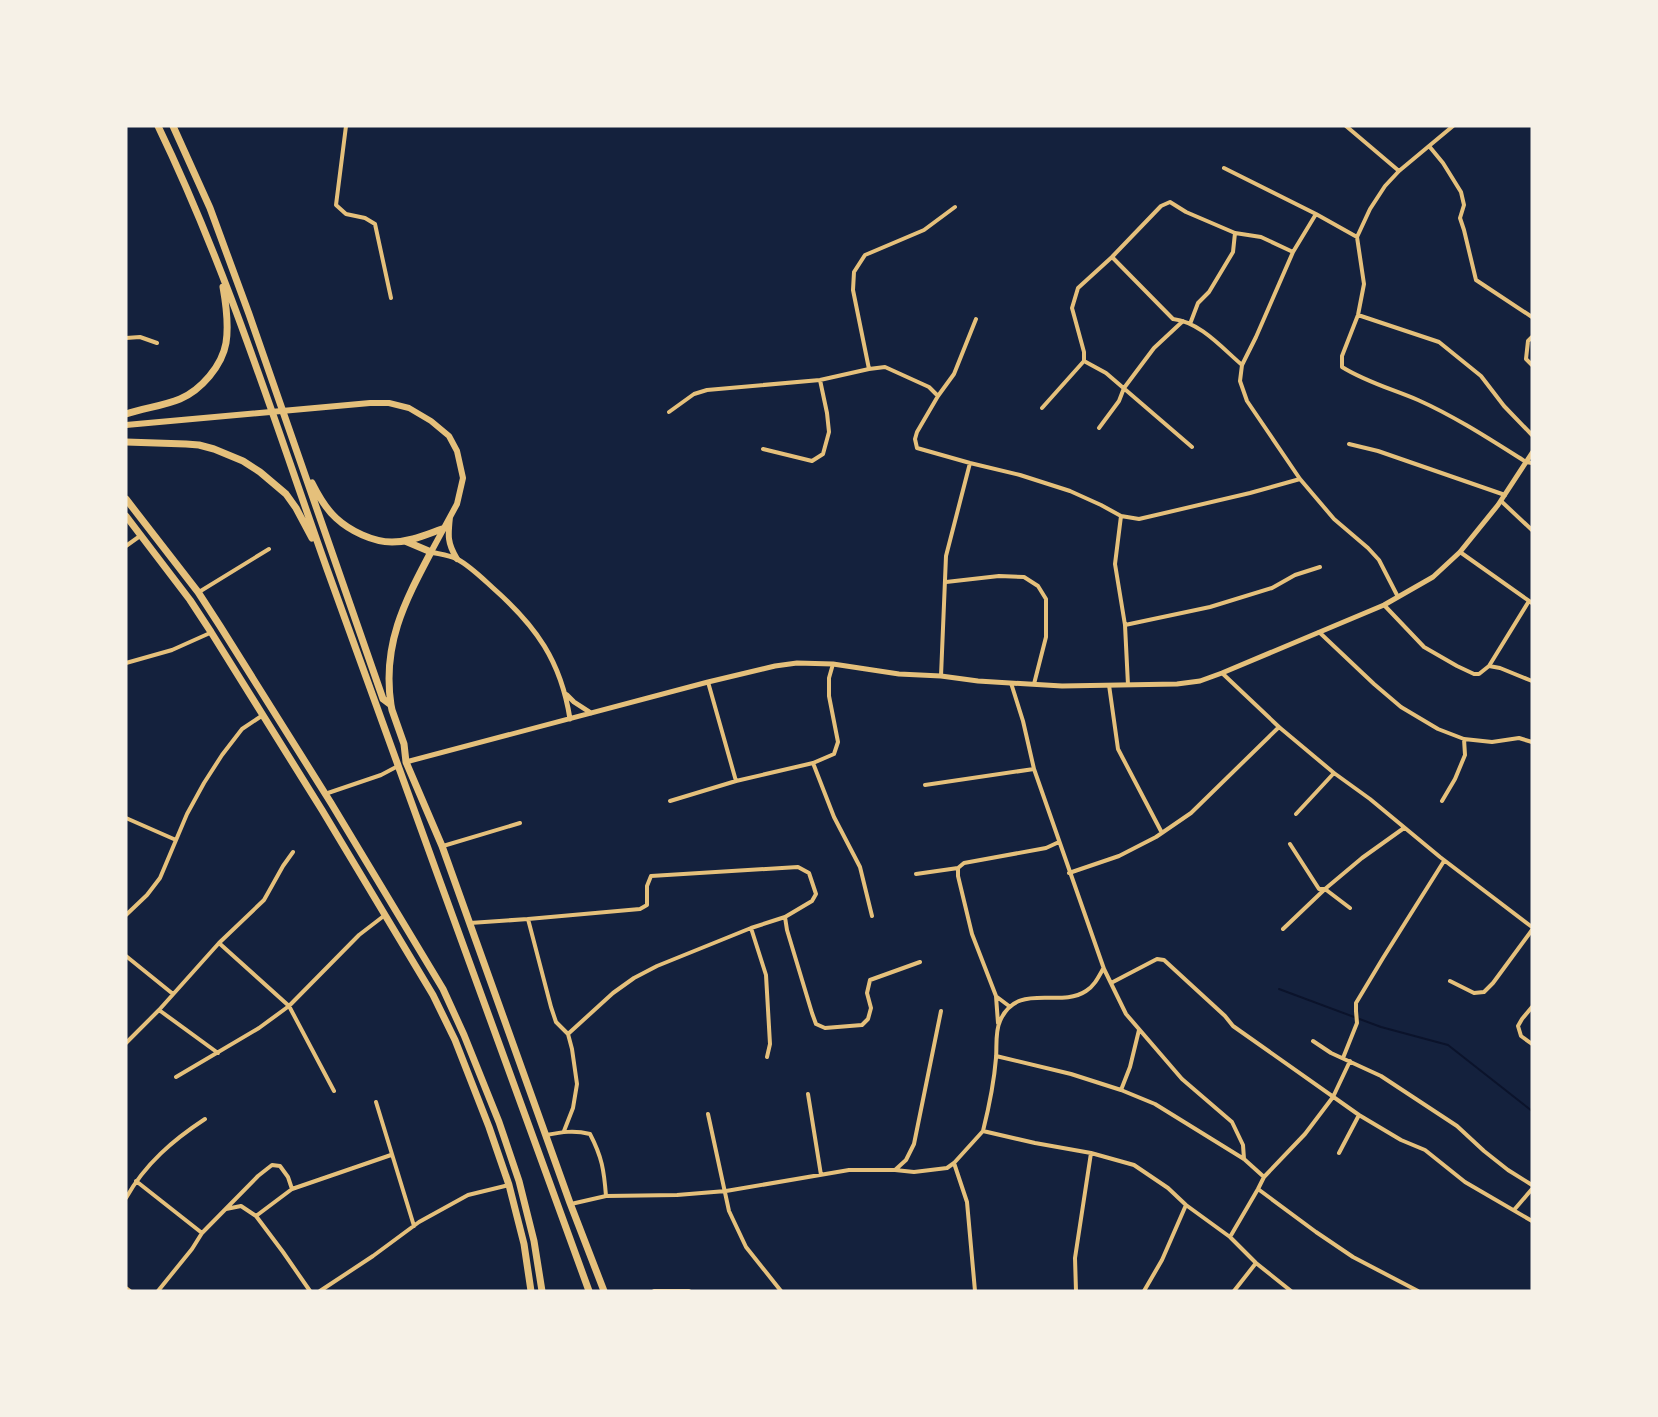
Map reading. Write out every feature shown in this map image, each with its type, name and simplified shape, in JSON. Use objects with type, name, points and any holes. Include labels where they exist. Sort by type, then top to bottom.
[{"type":"main road","points":[[158,126],[180,170],[216,258],[589,1291]]},
{"type":"main road","points":[[173,126],[210,208],[300,458],[383,699],[390,705]]},
{"type":"main road","points":[[126,414],[171,402],[193,392],[204,382],[221,358],[226,344],[227,329],[224,294],[216,258]]},
{"type":"main road","points":[[126,425],[299,408],[388,403],[410,408],[449,436],[457,451],[460,464],[463,478],[461,489],[457,504],[408,596],[394,633],[389,669],[390,705],[404,744],[406,762],[442,846],[604,1291]]},
{"type":"main road","points":[[126,442],[199,446],[228,454],[252,466],[286,494],[296,508],[328,572]]},
{"type":"main road","points":[[300,458],[315,487],[336,518],[351,529],[378,541],[391,542],[418,538],[442,529]]},
{"type":"main road","points":[[126,499],[198,592],[273,708],[443,989],[499,1122],[519,1180],[534,1241],[542,1291]]},
{"type":"main road","points":[[450,515],[448,540],[457,559]]},
{"type":"main road","points":[[126,516],[190,600],[211,632],[434,995],[455,1040],[509,1185],[524,1244],[531,1291]]},
{"type":"main road","points":[[405,541],[431,552]]},
{"type":"main road","points":[[330,825],[339,819]]},
{"type":"street","points":[[346,126],[336,205],[346,214],[365,218],[375,224],[391,298]]},
{"type":"street","points":[[1346,126],[1354,128],[1399,171]]},
{"type":"street","points":[[1453,126],[1399,171],[1385,186],[1370,209],[1357,237],[1364,284],[1358,315],[1342,356],[1342,368],[1380,387],[1418,400],[1529,462]]},
{"type":"street","points":[[1429,146],[1461,192],[1464,205],[1460,218],[1476,280],[1532,317]]},
{"type":"street","points":[[1224,168],[1357,237]]},
{"type":"street","points":[[1042,408],[1084,361],[1084,352],[1072,308],[1078,288],[1112,257],[1161,206],[1170,202],[1186,212],[1235,233],[1261,237],[1293,252]]},
{"type":"street","points":[[869,369],[853,290],[854,272],[865,255],[924,230],[956,207]]},
{"type":"street","points":[[1316,214],[1293,252],[1242,365],[1240,381],[1246,401],[1300,479],[1334,519],[1379,560],[1399,597]]},
{"type":"street","points":[[1190,324],[1198,303],[1209,292],[1233,252],[1235,233]]},
{"type":"street","points":[[1112,257],[1173,319],[1183,320],[1199,329],[1242,365]]},
{"type":"street","points":[[1358,315],[1439,342],[1481,376],[1504,406],[1532,435]]},
{"type":"street","points":[[976,319],[954,374],[917,432],[915,439],[917,448],[1020,475],[1101,504],[1121,516],[1140,519],[1300,479]]},
{"type":"street","points":[[1099,428],[1119,401],[1124,388],[1154,348],[1183,320]]},
{"type":"street","points":[[126,338],[140,337],[157,343]]},
{"type":"street","points":[[1532,337],[1528,341],[1526,359],[1532,365]]},
{"type":"street","points":[[1084,361],[1106,373],[1192,447]]},
{"type":"street","points":[[669,412],[694,394],[707,390],[820,380],[885,367],[929,387],[938,396]]},
{"type":"street","points":[[763,448],[812,461],[823,454],[829,432],[820,380]]},
{"type":"street","points":[[1349,444],[1378,451],[1504,495]]},
{"type":"street","points":[[406,762],[708,682],[775,666],[798,663],[833,664],[899,674],[978,681],[1062,686],[1160,685],[1200,681],[1384,605],[1433,577],[1460,552],[1501,501],[1529,462],[1532,453]]},
{"type":"street","points":[[941,676],[946,556],[970,463]]},
{"type":"street","points":[[1501,501],[1532,530]]},
{"type":"street","points":[[1121,516],[1115,564],[1125,625],[1128,685]]},
{"type":"street","points":[[126,546],[141,536]]},
{"type":"street","points":[[198,592],[269,549]]},
{"type":"street","points":[[431,552],[457,559],[481,577],[515,607],[537,633],[559,674],[566,694],[570,719]]},
{"type":"street","points":[[1384,605],[1424,646],[1457,666],[1479,674],[1489,666],[1530,602],[1460,552]]},
{"type":"street","points":[[1125,625],[1209,607],[1272,588],[1295,575],[1320,567]]},
{"type":"street","points":[[946,582],[999,576],[1024,577],[1038,586],[1046,599],[1046,637],[1034,684]]},
{"type":"street","points":[[126,663],[172,650],[211,632]]},
{"type":"street","points":[[1319,632],[1401,707],[1438,729],[1464,739],[1492,742],[1520,738],[1532,742]]},
{"type":"street","points":[[670,801],[736,781],[813,764],[834,754],[838,742],[829,696],[829,678],[833,664]]},
{"type":"street","points":[[1489,666],[1532,681]]},
{"type":"street","points":[[1222,673],[1279,727],[1334,773],[1370,799],[1444,861],[1532,929],[1494,983],[1484,992],[1474,993],[1450,981]]},
{"type":"street","points":[[708,682],[736,781]]},
{"type":"street","points":[[1011,683],[1034,769],[1069,873],[1104,969],[1126,1014],[1182,1079],[1232,1122],[1243,1145],[1244,1159]]},
{"type":"street","points":[[1109,685],[1118,748],[1162,832]]},
{"type":"street","points":[[566,694],[591,713]]},
{"type":"street","points":[[126,915],[147,896],[160,878],[187,814],[222,755],[242,729],[264,715]]},
{"type":"street","points":[[1069,873],[1119,856],[1191,813],[1279,727]]},
{"type":"street","points":[[1442,801],[1465,755],[1464,739]]},
{"type":"street","points":[[813,764],[834,818],[860,867],[872,916]]},
{"type":"street","points":[[325,794],[374,778],[399,766]]},
{"type":"street","points":[[925,785],[1034,769]]},
{"type":"street","points":[[1296,814],[1334,773]]},
{"type":"street","points":[[126,818],[176,840]]},
{"type":"street","points":[[442,846],[520,823]]},
{"type":"street","points":[[1283,929],[1362,858],[1404,828]]},
{"type":"street","points":[[916,874],[958,868],[964,863],[1046,848],[1059,842]]},
{"type":"street","points":[[1290,844],[1319,889],[1325,889],[1350,908]]},
{"type":"street","points":[[126,1043],[219,943],[264,900],[293,852]]},
{"type":"street","points":[[1343,1058],[1357,1023],[1356,1003],[1444,861]]},
{"type":"street","points":[[469,923],[640,909],[647,905],[647,886],[651,876],[798,867],[809,873],[816,894],[812,901],[785,917],[751,928],[657,966],[634,978],[613,993],[568,1034]]},
{"type":"street","points":[[571,1204],[606,1196],[677,1195],[726,1191],[849,1170],[914,1172],[947,1168],[954,1164],[983,1131],[991,1097],[998,1023],[996,996],[972,934],[958,868]]},
{"type":"street","points":[[176,1077],[259,1028],[289,1006],[359,935],[385,914]]},
{"type":"street","points":[[785,917],[812,1013],[816,1024],[825,1028],[862,1025],[868,1019],[871,1008],[867,993],[870,980],[920,962]]},
{"type":"street","points":[[528,919],[556,1022],[568,1034],[572,1049],[577,1084],[573,1108],[564,1131]]},
{"type":"street","points":[[751,928],[766,975],[770,1044],[767,1057]]},
{"type":"street","points":[[219,943],[289,1006],[334,1091]]},
{"type":"street","points":[[126,956],[173,994]]},
{"type":"street","points":[[1111,983],[1157,959],[1164,960],[1233,1026],[1333,1097],[1401,1140],[1425,1150],[1466,1182],[1532,1221]]},
{"type":"street","points":[[998,1023],[1009,1006],[1029,998],[1085,993],[1094,985],[1104,969]]},
{"type":"street","points":[[996,996],[1009,1006]]},
{"type":"street","points":[[1532,1007],[1518,1026],[1521,1036],[1532,1044]]},
{"type":"street","points":[[159,1010],[218,1053]]},
{"type":"street","points":[[895,1170],[906,1160],[914,1144],[941,1011]]},
{"type":"street","points":[[1121,1090],[1130,1067],[1139,1029]]},
{"type":"street","points":[[1313,1041],[1331,1053],[1380,1076],[1456,1126],[1484,1151],[1532,1187],[1514,1210]]},
{"type":"street","points":[[996,1056],[1071,1074],[1155,1104],[1244,1159],[1264,1177]]},
{"type":"street","points":[[1230,1237],[1264,1177],[1305,1134],[1333,1097],[1350,1061]]},
{"type":"street","points":[[808,1094],[821,1175]]},
{"type":"street","points":[[376,1102],[414,1226]]},
{"type":"street","points":[[708,1114],[729,1211],[746,1247],[781,1291]]},
{"type":"street","points":[[1339,1154],[1359,1115]]},
{"type":"street","points":[[126,1198],[136,1181],[159,1155],[205,1119]]},
{"type":"street","points":[[546,1135],[564,1131],[590,1134],[601,1157],[606,1196]]},
{"type":"street","points":[[983,1131],[1091,1153],[1134,1165],[1168,1188],[1186,1205],[1230,1237],[1256,1263],[1290,1291]]},
{"type":"street","points":[[1076,1291],[1075,1258],[1091,1153]]},
{"type":"street","points":[[256,1216],[292,1189],[391,1155]]},
{"type":"street","points":[[954,1164],[968,1202],[975,1291]]},
{"type":"street","points":[[158,1291],[202,1233],[258,1176],[272,1165],[280,1166],[288,1177],[292,1189]]},
{"type":"street","points":[[136,1181],[202,1233]]},
{"type":"street","points":[[320,1291],[373,1257],[414,1226],[468,1195],[509,1185]]},
{"type":"street","points":[[1258,1189],[1353,1257],[1418,1291]]},
{"type":"street","points":[[1144,1291],[1162,1260],[1186,1205]]},
{"type":"street","points":[[225,1209],[241,1206],[256,1216],[310,1291]]},
{"type":"street","points":[[1234,1291],[1256,1263]]},
{"type":"street","points":[[126,1288],[130,1291]]},
{"type":"street","points":[[654,1291],[689,1291]]},
{"type":"waterway","points":[[1279,989],[1381,1027],[1448,1045],[1532,1111]]}]
